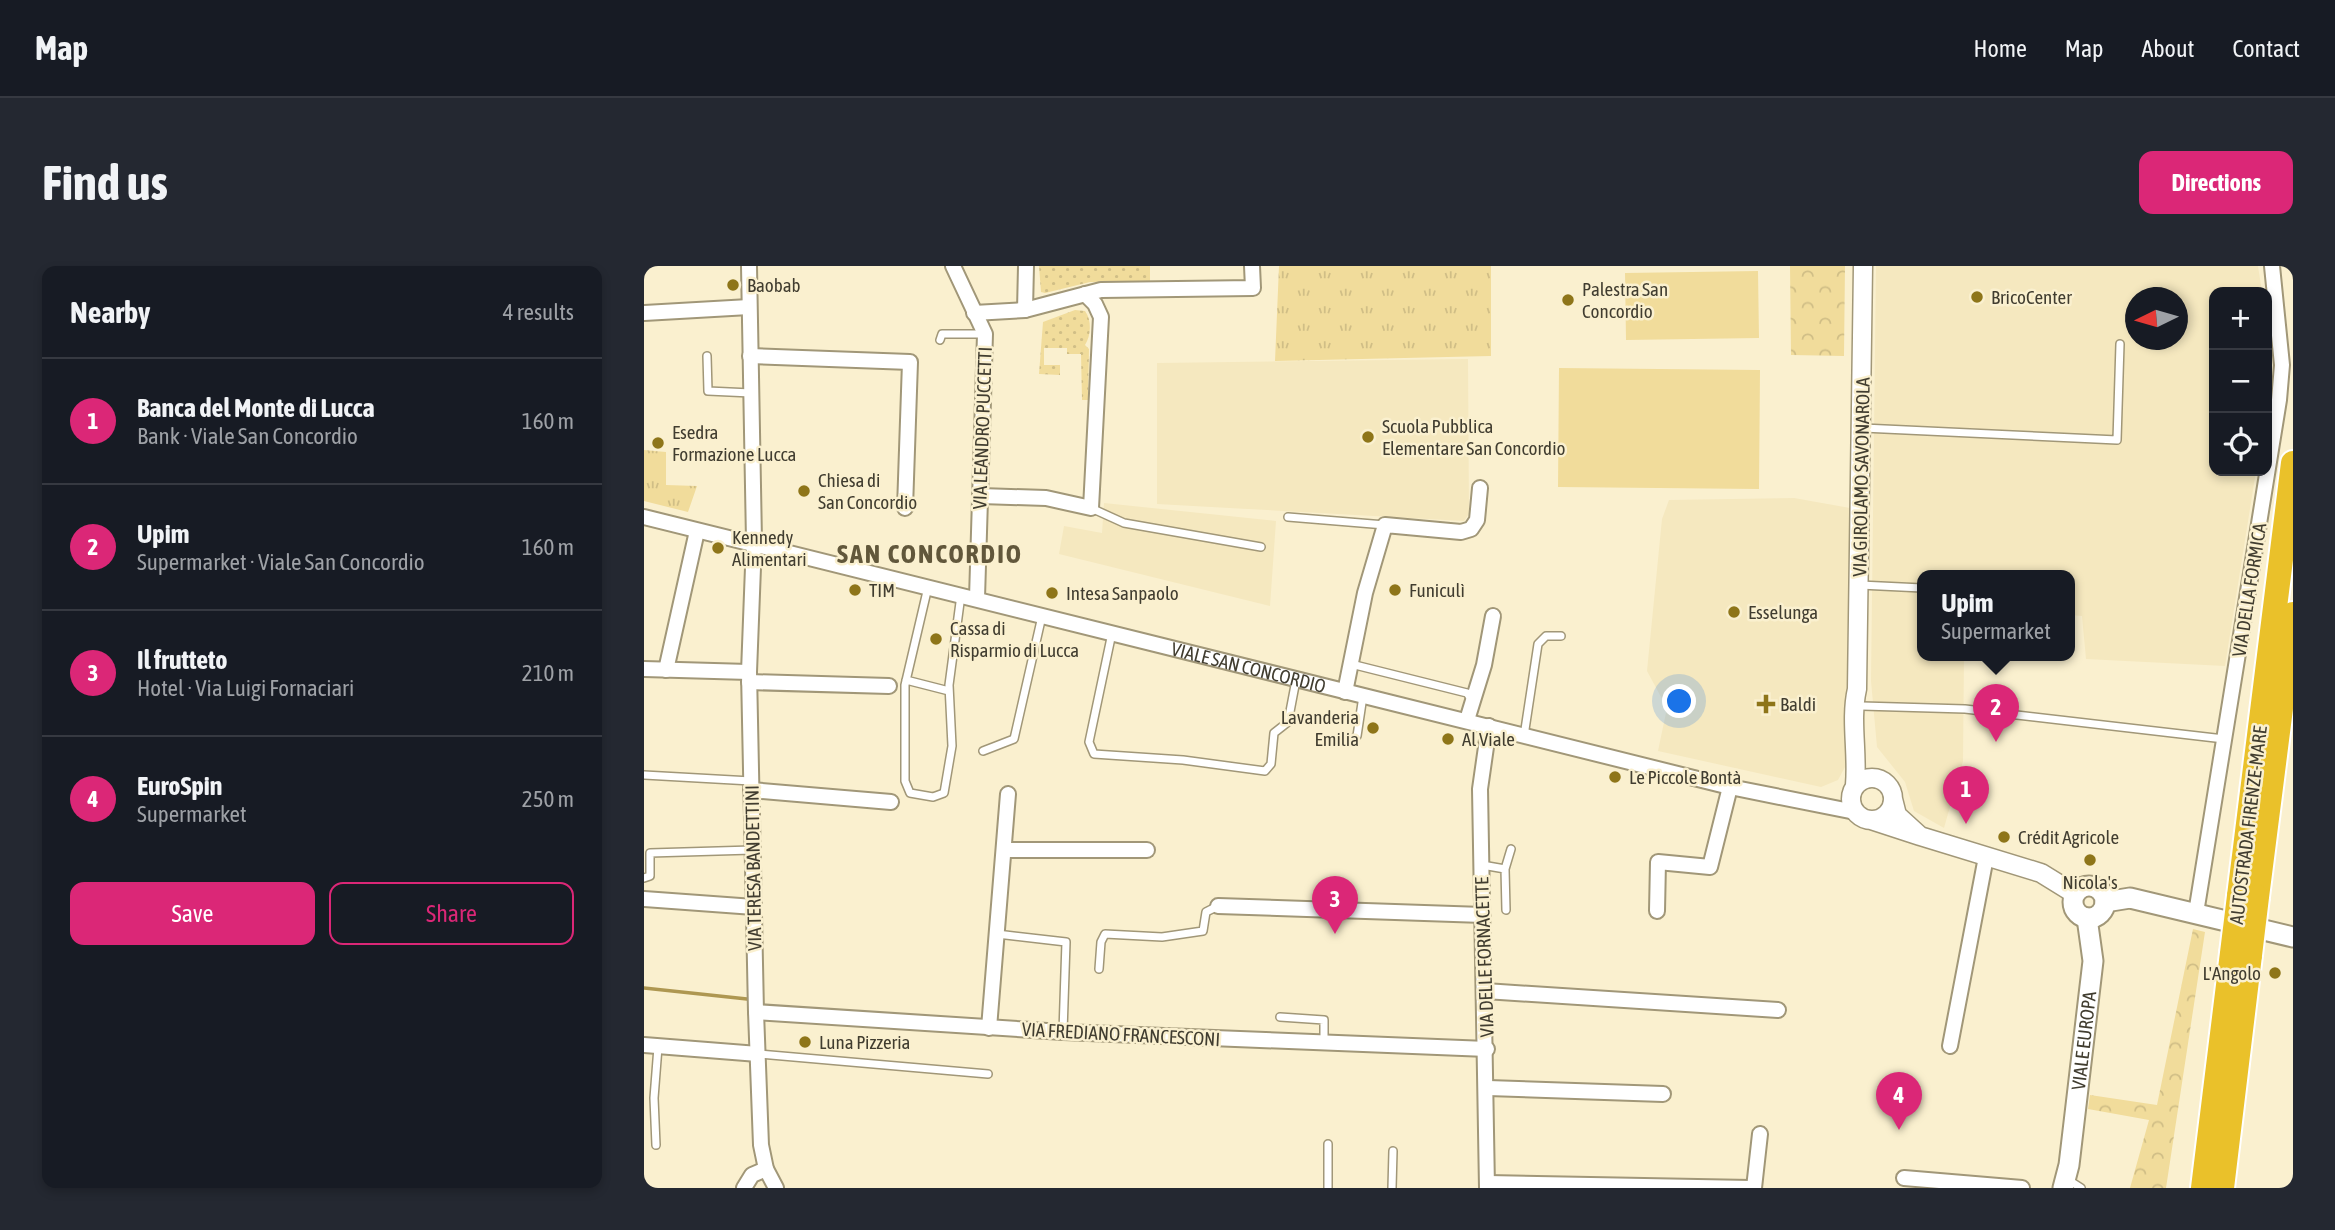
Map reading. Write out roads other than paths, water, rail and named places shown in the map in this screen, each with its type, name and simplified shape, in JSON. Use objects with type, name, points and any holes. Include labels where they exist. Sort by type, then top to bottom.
[{"type":"highway","name":"AUTOSTRADA FIRENZE-MARE","points":[[2222,1188],[2241,954],[2293,463]]},
{"type":"highway","name":"AUTOSTRADA FIRENZE-MARE","points":[[2248,896],[2293,614]]},
{"type":"highway","name":"AUTOSTRADA FIRENZE-MARE","points":[[2203,1188],[2241,954]]},
{"type":"main road","name":"VIALE SAN CONCORDIO","points":[[2075,894],[2083,888],[2093,887],[2102,892],[2105,902],[2130,898],[2293,937]]},
{"type":"main road","points":[[2075,894],[2075,909],[2087,918],[2102,912],[2105,902]]},
{"type":"main road","name":"VIALE EUROPA","points":[[2070,1182],[2093,961],[2087,918]]},
{"type":"street","name":"VIA TERESA BANDETTINI","points":[[748,266],[754,545],[749,677],[756,1012],[761,1145],[766,1169],[775,1188]]},
{"type":"street","name":"VIA LEANDRO PUCCETTI","points":[[953,266],[985,334],[976,598]]},
{"type":"street","points":[[1025,310],[1026,266]]},
{"type":"street","points":[[974,313],[1025,310],[1101,290],[1253,288],[1252,266]]},
{"type":"street","name":"VIA GIROLAMO SAVONAROLA","points":[[1863,266],[1860,697],[1867,757],[1874,778]]},
{"type":"street","name":"VIA DELLA FORMICA","points":[[2196,913],[2280,388],[2282,365],[2272,266]]},
{"type":"street","points":[[981,496],[1046,498],[1091,508],[1101,317],[1085,293]]},
{"type":"street","points":[[644,313],[749,307]]},
{"type":"street","points":[[750,356],[910,362],[905,508]]},
{"type":"street","points":[[1345,692],[1385,525],[1461,532],[1471,529],[1476,520],[1480,488]]},
{"type":"street","name":"VIALE SAN CONCORDIO","points":[[644,517],[1730,787],[1863,816],[2040,873],[2075,894]]},
{"type":"street","points":[[666,670],[697,531]]},
{"type":"street","points":[[1467,720],[1471,699],[1484,665],[1493,616]]},
{"type":"street","points":[[644,669],[889,686]]},
{"type":"street","name":"VIA GIROLAMO SAVONAROLA","points":[[1856,785],[1858,758],[1854,706],[1860,697]]},
{"type":"street","name":"VIA DELLE FORNACETTE","points":[[1488,1186],[1480,789],[1489,726]]},
{"type":"street","points":[[1874,778],[1856,785],[1851,796],[1863,816],[1887,813],[1893,799]]},
{"type":"street","name":"VIALE SAN CONCORDIO","points":[[1874,778],[1888,785],[1897,815],[1920,836]]},
{"type":"street","points":[[751,785],[891,802]]},
{"type":"street","points":[[1657,911],[1658,862],[1710,867],[1730,787]]},
{"type":"street","points":[[989,1028],[1008,794]]},
{"type":"street","points":[[1005,850],[1147,850]]},
{"type":"street","points":[[1950,1046],[1986,857]]},
{"type":"street","points":[[644,899],[754,907]]},
{"type":"street","points":[[1218,906],[1483,915]]},
{"type":"street","points":[[1485,991],[1778,1010]]},
{"type":"street","name":"VIA FREDIANO FRANCESCONI","points":[[756,1012],[1063,1032],[1487,1049]]},
{"type":"street","points":[[651,1046],[758,1054]]},
{"type":"street","points":[[1488,1088],[1663,1094]]},
{"type":"street","points":[[1488,1186],[1753,1188],[1760,1134]]},
{"type":"street","points":[[744,1188],[752,1175],[766,1169]]},
{"type":"street","points":[[1904,1178],[2022,1188]]},
{"type":"lane","points":[[940,340],[942,334],[985,334]]},
{"type":"lane","points":[[1862,428],[2117,440],[2120,344]]},
{"type":"lane","points":[[707,356],[708,391],[751,393]]},
{"type":"lane","points":[[1091,508],[1124,523],[1261,547]]},
{"type":"lane","points":[[1288,517],[1385,525]]},
{"type":"lane","points":[[1859,585],[1917,588]]},
{"type":"lane","points":[[928,587],[906,680],[905,781],[910,793],[933,797],[944,793],[952,746],[949,691],[961,594]]},
{"type":"lane","points":[[983,751],[1014,739],[1042,615]]},
{"type":"lane","points":[[1112,633],[1089,742],[1094,754],[1183,760],[1265,771],[1271,764],[1275,733],[1288,722],[1296,680]]},
{"type":"lane","points":[[1524,736],[1538,644],[1546,636],[1561,636]]},
{"type":"lane","points":[[1350,664],[1467,693],[1471,699]]},
{"type":"lane","points":[[906,680],[949,691]]},
{"type":"lane","points":[[1332,740],[1353,739],[1357,736],[1363,696]]},
{"type":"lane","points":[[1860,697],[2224,740]]},
{"type":"lane","points":[[644,775],[751,785]]},
{"type":"lane","points":[[1506,910],[1505,869],[1511,849]]},
{"type":"lane","points":[[644,878],[650,876],[650,853],[752,850]]},
{"type":"lane","points":[[1482,865],[1505,869]]},
{"type":"lane","points":[[1099,969],[1101,942],[1105,934],[1162,937],[1184,932],[1198,933],[1203,931],[1206,912],[1218,906]]},
{"type":"lane","points":[[997,934],[1066,942],[1063,1032]]},
{"type":"lane","points":[[1280,1017],[1324,1020],[1324,1043]]},
{"type":"lane","points":[[651,1046],[656,1145]]},
{"type":"lane","points":[[758,1054],[989,1074]]},
{"type":"lane","points":[[1328,1144],[1328,1188]]},
{"type":"lane","points":[[1392,1188],[1393,1151]]},
{"type":"waterway","points":[[644,988],[747,999]]},
{"type":"place","name":"Baobab","points":[[733,285]]},
{"type":"place","name":"BricoCenter","points":[[1977,297]]},
{"type":"place","name":"Palestra San Concordio","points":[[1568,300]]},
{"type":"place","name":"Scuola Pubblica Elementare San Concordio","points":[[1368,437]]},
{"type":"place","name":"Esedra Formazione Lucca","points":[[658,443]]},
{"type":"place","name":"Chiesa di San Concordio","points":[[804,491]]},
{"type":"place","name":"Kennedy Alimentari","points":[[718,548]]},
{"type":"place","name":"TIM","points":[[855,590]]},
{"type":"place","name":"Funiculì","points":[[1395,590]]},
{"type":"place","name":"Intesa Sanpaolo","points":[[1052,593]]},
{"type":"place","name":"Esselunga","points":[[1734,612]]},
{"type":"place","name":"Cassa di Risparmio di Lucca","points":[[936,639]]},
{"type":"place","name":"Baldi","points":[[1766,704]]},
{"type":"place","name":"Lavanderia Emilia","points":[[1373,728]]},
{"type":"place","name":"Al Viale","points":[[1448,739]]},
{"type":"place","name":"Upim","points":[[1996,742]]},
{"type":"place","name":"Le Piccole Bontà","points":[[1615,777]]},
{"type":"place","name":"Banca del Monte di Lucca","points":[[1966,824]]},
{"type":"place","name":"Crédit Agricole","points":[[2004,837]]},
{"type":"place","name":"Nicola's","points":[[2090,860]]},
{"type":"place","name":"Il frutteto","points":[[1335,934]]},
{"type":"place","name":"L'Angolo","points":[[2275,973]]},
{"type":"place","name":"Luna Pizzeria","points":[[805,1042]]},
{"type":"place","name":"EuroSpin","points":[[1899,1130]]},
{"type":"district","name":"SAN CONCORDIO","points":[[930,554]]}]
